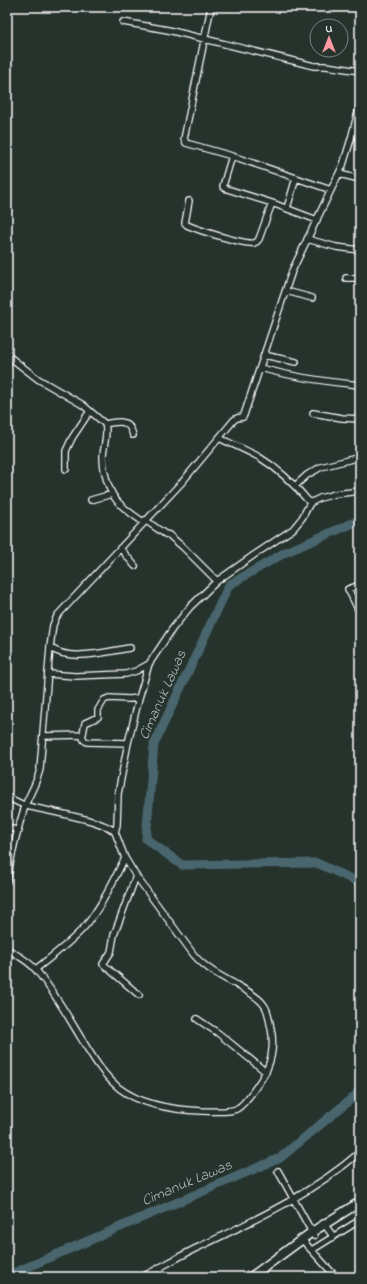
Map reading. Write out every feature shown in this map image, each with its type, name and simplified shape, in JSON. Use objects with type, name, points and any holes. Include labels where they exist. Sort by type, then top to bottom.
[{"type":"main road","points":[[259,1277],[268,1267],[360,1202]]},
{"type":"main road","points":[[313,1234],[330,1232],[360,1208]]},
{"type":"main road","points":[[251,1277],[308,1247],[313,1234]]},
{"type":"street","points":[[211,7],[184,139],[186,142],[326,188]]},
{"type":"street","points":[[123,22],[168,30],[314,66],[326,66],[360,71]]},
{"type":"street","points":[[7,881],[9,861],[19,831],[25,805],[38,778],[49,674],[50,647],[54,622],[58,614],[183,481],[236,418],[242,418],[244,415],[292,271],[307,239],[326,188],[339,174],[360,104]]},
{"type":"street","points":[[232,156],[223,187],[315,219]]},
{"type":"street","points":[[339,174],[360,179]]},
{"type":"street","points":[[286,208],[296,178]]},
{"type":"street","points":[[189,200],[185,223],[220,236],[250,243],[259,239],[272,203]]},
{"type":"street","points":[[307,239],[336,247],[360,250]]},
{"type":"street","points":[[346,278],[360,278]]},
{"type":"street","points":[[286,291],[312,298]]},
{"type":"street","points":[[7,355],[38,379],[90,411],[105,424],[106,431],[103,462],[106,479],[112,494],[124,508],[165,534],[169,535],[217,581]]},
{"type":"street","points":[[264,355],[296,362]]},
{"type":"street","points":[[260,368],[313,380],[360,385]]},
{"type":"street","points":[[66,469],[66,451],[72,438],[90,411]]},
{"type":"street","points":[[313,413],[342,418],[360,419]]},
{"type":"street","points":[[105,424],[116,422],[125,423],[131,428],[133,435]]},
{"type":"street","points":[[219,438],[261,458],[295,486],[310,503]]},
{"type":"street","points":[[295,486],[315,470],[360,457]]},
{"type":"street","points":[[115,832],[117,825],[118,794],[139,698],[149,664],[173,628],[190,607],[217,581],[254,554],[293,529],[302,518],[310,503],[320,498],[335,494],[360,491]]},
{"type":"street","points":[[91,500],[112,494]]},
{"type":"street","points":[[120,548],[135,566]]},
{"type":"street","points":[[360,585],[348,589],[360,614]]},
{"type":"street","points":[[50,647],[58,652],[74,655],[130,648]]},
{"type":"street","points":[[49,674],[75,676],[126,674],[136,671],[149,664]]},
{"type":"street","points":[[128,743],[87,742],[84,740],[82,735],[85,723],[98,717],[98,710],[104,700],[109,698],[139,698]]},
{"type":"street","points":[[43,736],[82,735]]},
{"type":"street","points":[[7,798],[25,805],[101,824],[107,826],[115,832],[125,858],[136,876],[199,961],[222,977],[248,992],[265,1006],[268,1012],[273,1047],[270,1063],[266,1072],[238,1109],[211,1112],[184,1110],[161,1106],[136,1097],[118,1087],[97,1065],[36,968],[20,956],[7,949]]},
{"type":"street","points":[[7,827],[19,831]]},
{"type":"street","points":[[36,968],[64,946],[87,924],[105,897],[125,858]]},
{"type":"street","points":[[136,876],[114,935],[111,951],[103,964],[139,995]]},
{"type":"street","points":[[197,1019],[218,1033],[266,1072]]},
{"type":"street","points":[[142,1277],[199,1246],[258,1219],[294,1200],[360,1152]]},
{"type":"street","points":[[278,1171],[313,1234]]},
{"type":"street","points":[[336,1277],[308,1247],[330,1232],[360,1220]]},
{"type":"street","points":[[160,1267],[163,1277]]},
{"type":"waterway","name":"Cimanuk Lawas","points":[[360,520],[284,553],[229,585],[154,744],[146,839],[182,865],[317,863],[360,883]]},
{"type":"waterway","name":"Cimanuk Lawas","points":[[7,1276],[280,1158],[356,1095],[360,1088]]}]
